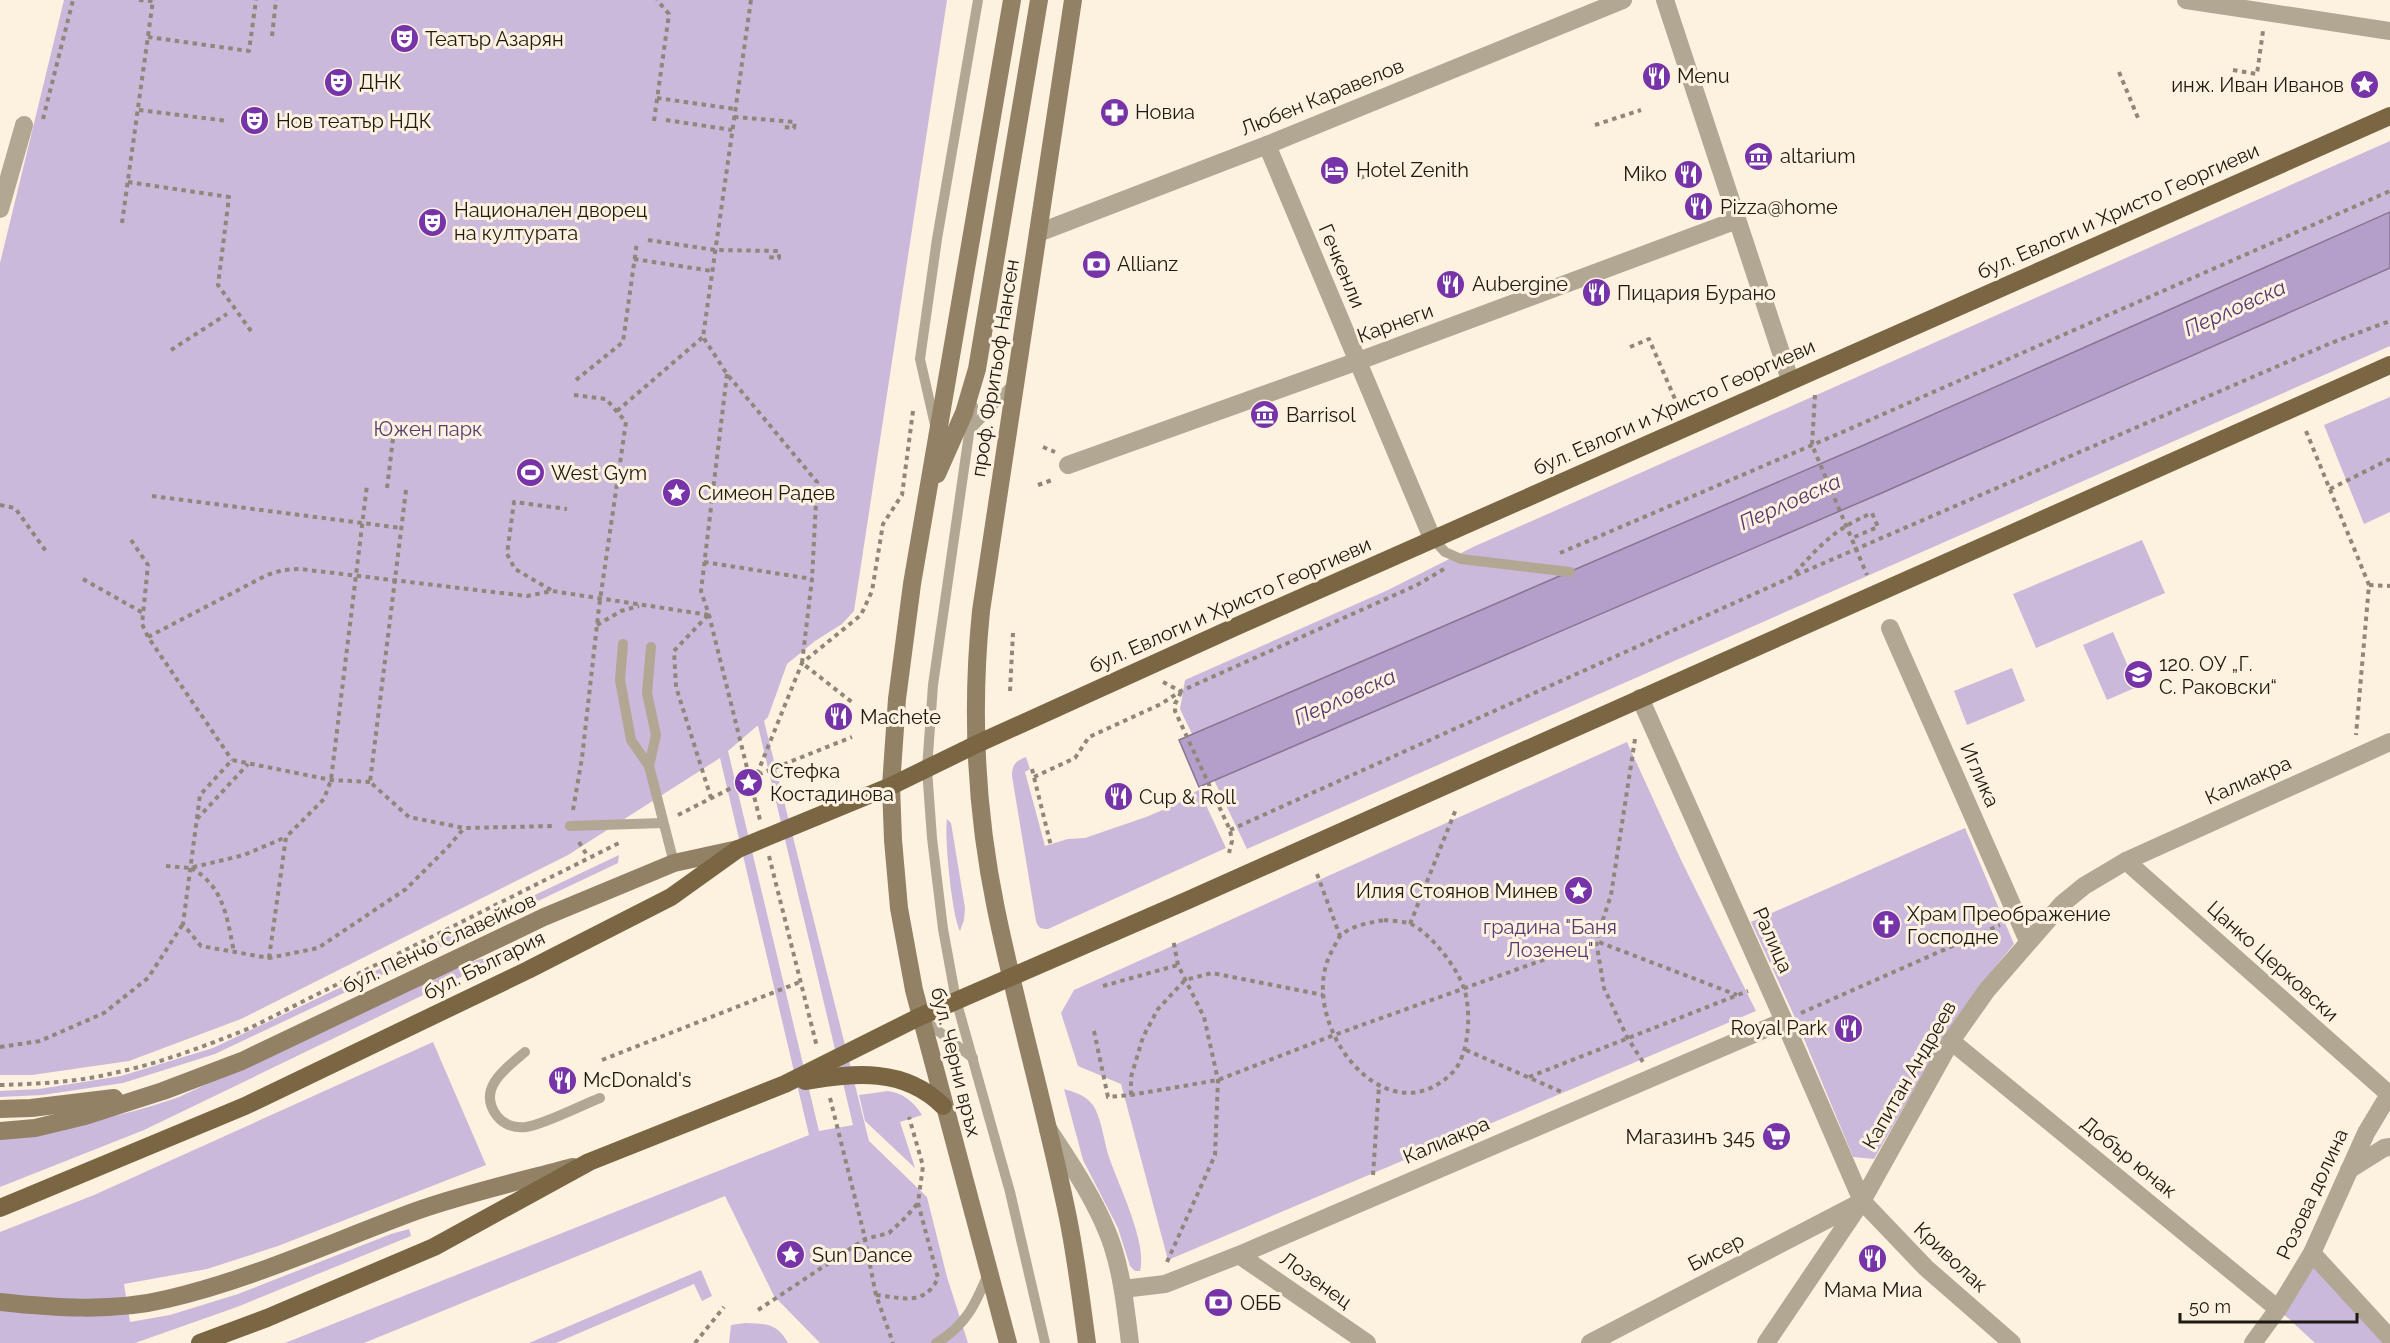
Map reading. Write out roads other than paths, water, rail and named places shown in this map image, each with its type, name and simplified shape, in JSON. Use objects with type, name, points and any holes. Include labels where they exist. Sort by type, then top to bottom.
[{"type":"main road","name":"проф. Фритьоф Нансен","points":[[891,786],[897,699],[926,499],[1012,0]]},
{"type":"main road","name":"проф. Фритьоф Нансен","points":[[926,499],[964,413],[977,369],[1038,0]]},
{"type":"main road","name":"проф. Фритьоф Нансен","points":[[978,744],[977,650],[1073,0]]},
{"type":"main road","name":"бул. Евлоги и Христо Георгиеви","points":[[978,744],[1432,538],[2390,116]]},
{"type":"main road","points":[[0,1302],[84,1307],[127,1305],[167,1299],[239,1278],[419,1210],[589,1162],[785,1084],[956,1000],[2390,364]]},
{"type":"main road","points":[[978,744],[981,804],[991,877],[1067,1214],[1087,1343]]},
{"type":"main road","name":"бул. България","points":[[0,1208],[245,1106],[528,970],[671,897],[738,849],[891,786],[978,744]]},
{"type":"main road","name":"бул. Черни връх","points":[[891,786],[899,908],[919,1017],[1008,1343]]},
{"type":"main road","name":"бул. Пенчо Славейков","points":[[0,1131],[35,1128],[75,1118],[163,1091],[242,1061],[544,917],[674,863],[738,849]]},
{"type":"main road","points":[[785,1084],[845,1074],[886,1077],[914,1084],[929,1092],[943,1106]]},
{"type":"main road","name":"бул. Пенчо Славейков","points":[[0,1109],[72,1103],[163,1091]]},
{"type":"main road","points":[[200,1343],[267,1318],[434,1247],[589,1162]]},
{"type":"street","name":"Любен Каравелов","points":[[1038,233],[1267,145],[1623,0]]},
{"type":"street","points":[[1665,0],[1790,380]]},
{"type":"street","points":[[2186,0],[2390,31]]},
{"type":"street","points":[[0,208],[24,125]]},
{"type":"street","name":"Гечкенли","points":[[1267,145],[1432,538]]},
{"type":"street","name":"Карнеги","points":[[1062,458],[1358,361],[1737,220]]},
{"type":"street","name":"Иглика","points":[[1890,628],[2028,941]]},
{"type":"street","name":"Ралица","points":[[1640,698],[1768,983],[1862,1201]]},
{"type":"street","name":"Калиакра","points":[[2126,861],[2390,742]]},
{"type":"street","name":"Капитан Андреев","points":[[1766,1343],[1862,1201],[1951,1041],[1987,990],[2062,904],[2084,886],[2126,861]]},
{"type":"street","name":"Цанко Церковски","points":[[2126,861],[2390,1094]]},
{"type":"street","name":"Калиакра","points":[[1123,1289],[1165,1284],[1239,1255],[1784,1020]]},
{"type":"street","name":"Добър юнак","points":[[1951,1041],[2278,1309]]},
{"type":"street","name":"Розова долина","points":[[2253,1343],[2278,1309],[2312,1254],[2366,1133],[2390,1094]]},
{"type":"street","points":[[1046,1125],[1080,1175],[1114,1250],[1123,1289],[1130,1343]]},
{"type":"street","points":[[2349,1170],[2384,1148],[2390,1147]]},
{"type":"street","name":"Бисер","points":[[1590,1343],[1862,1201]]},
{"type":"street","name":"Криволак","points":[[1862,1201],[1926,1268],[2012,1343]]},
{"type":"street","points":[[2312,1254],[2390,1338]]},
{"type":"street","name":"Лозенец","points":[[1239,1255],[1367,1343]]},
{"type":"lane","points":[[937,433],[920,359],[937,239],[978,0]]},
{"type":"lane","points":[[977,369],[933,685],[927,769],[932,838],[943,929],[956,1000],[1011,1192],[1046,1343]]},
{"type":"lane","points":[[970,430],[1015,381]]},
{"type":"lane","points":[[1432,538],[1445,552],[1461,559],[1570,572]]},
{"type":"lane","points":[[623,644],[620,680],[631,740],[649,766],[674,863]]},
{"type":"lane","points":[[649,766],[656,735],[647,693],[651,647]]},
{"type":"lane","points":[[570,826],[663,823]]},
{"type":"lane","points":[[919,1017],[974,1058]]},
{"type":"lane","points":[[525,1052],[495,1080],[489,1094],[490,1105],[504,1123],[515,1127],[529,1126],[600,1098]]},
{"type":"lane","points":[[936,1343],[952,1334],[969,1313],[989,1272]]},
{"type":"water","name":"Перловска","points":[[2390,212],[2390,268],[1884,492],[1199,787],[1179,740],[1864,445]]},
{"type":"place","name":"Театър Азарян","points":[[404,39]]},
{"type":"place","name":"Menu","points":[[1656,76]]},
{"type":"place","name":"ДНК","points":[[338,82]]},
{"type":"place","name":"инж. Иван Иванов","points":[[2365,85]]},
{"type":"place","name":"Новиа","points":[[1114,112]]},
{"type":"place","name":"Нов театър НДК","points":[[255,121]]},
{"type":"place","name":"altarium","points":[[1759,156]]},
{"type":"place","name":"Hotel Zenith","points":[[1335,170]]},
{"type":"place","name":"Miko","points":[[1688,174]]},
{"type":"place","name":"Pizza@home","points":[[1699,207]]},
{"type":"place","name":"Национален дворец на културата","points":[[433,222]]},
{"type":"place","name":"Allianz","points":[[1096,264]]},
{"type":"place","name":"Aubergine","points":[[1451,284]]},
{"type":"place","name":"Пицария Бурано","points":[[1596,293]]},
{"type":"place","name":"Barrisol","points":[[1265,415]]},
{"type":"place","name":"West Gym","points":[[530,473]]},
{"type":"place","name":"Симеон Радев","points":[[677,493]]},
{"type":"place","name":"120. ОУ „Г. С. Раковски“","points":[[2138,675]]},
{"type":"place","name":"Machete","points":[[839,717]]},
{"type":"place","name":"Стефка Костадинова","points":[[749,782]]},
{"type":"place","name":"Cup & Roll","points":[[1118,797]]},
{"type":"place","name":"Илия Стоянов Минев","points":[[1579,891]]},
{"type":"place","name":"Храм Преображение Господне","points":[[1886,925]]},
{"type":"place","name":"Royal Park","points":[[1848,1028]]},
{"type":"place","name":"McDonald's","points":[[562,1080]]},
{"type":"place","name":"Магазинъ 345","points":[[1776,1137]]},
{"type":"place","name":"Sun Dance","points":[[791,1255]]},
{"type":"place","name":"Мама Миа","points":[[1873,1259]]},
{"type":"place","name":"ОББ","points":[[1219,1303]]},
{"type":"park label","name":"Южен парк","points":[[428,429]]},
{"type":"park label","name":"градина \"Баня Лозенец\"","points":[[1550,938]]}]
